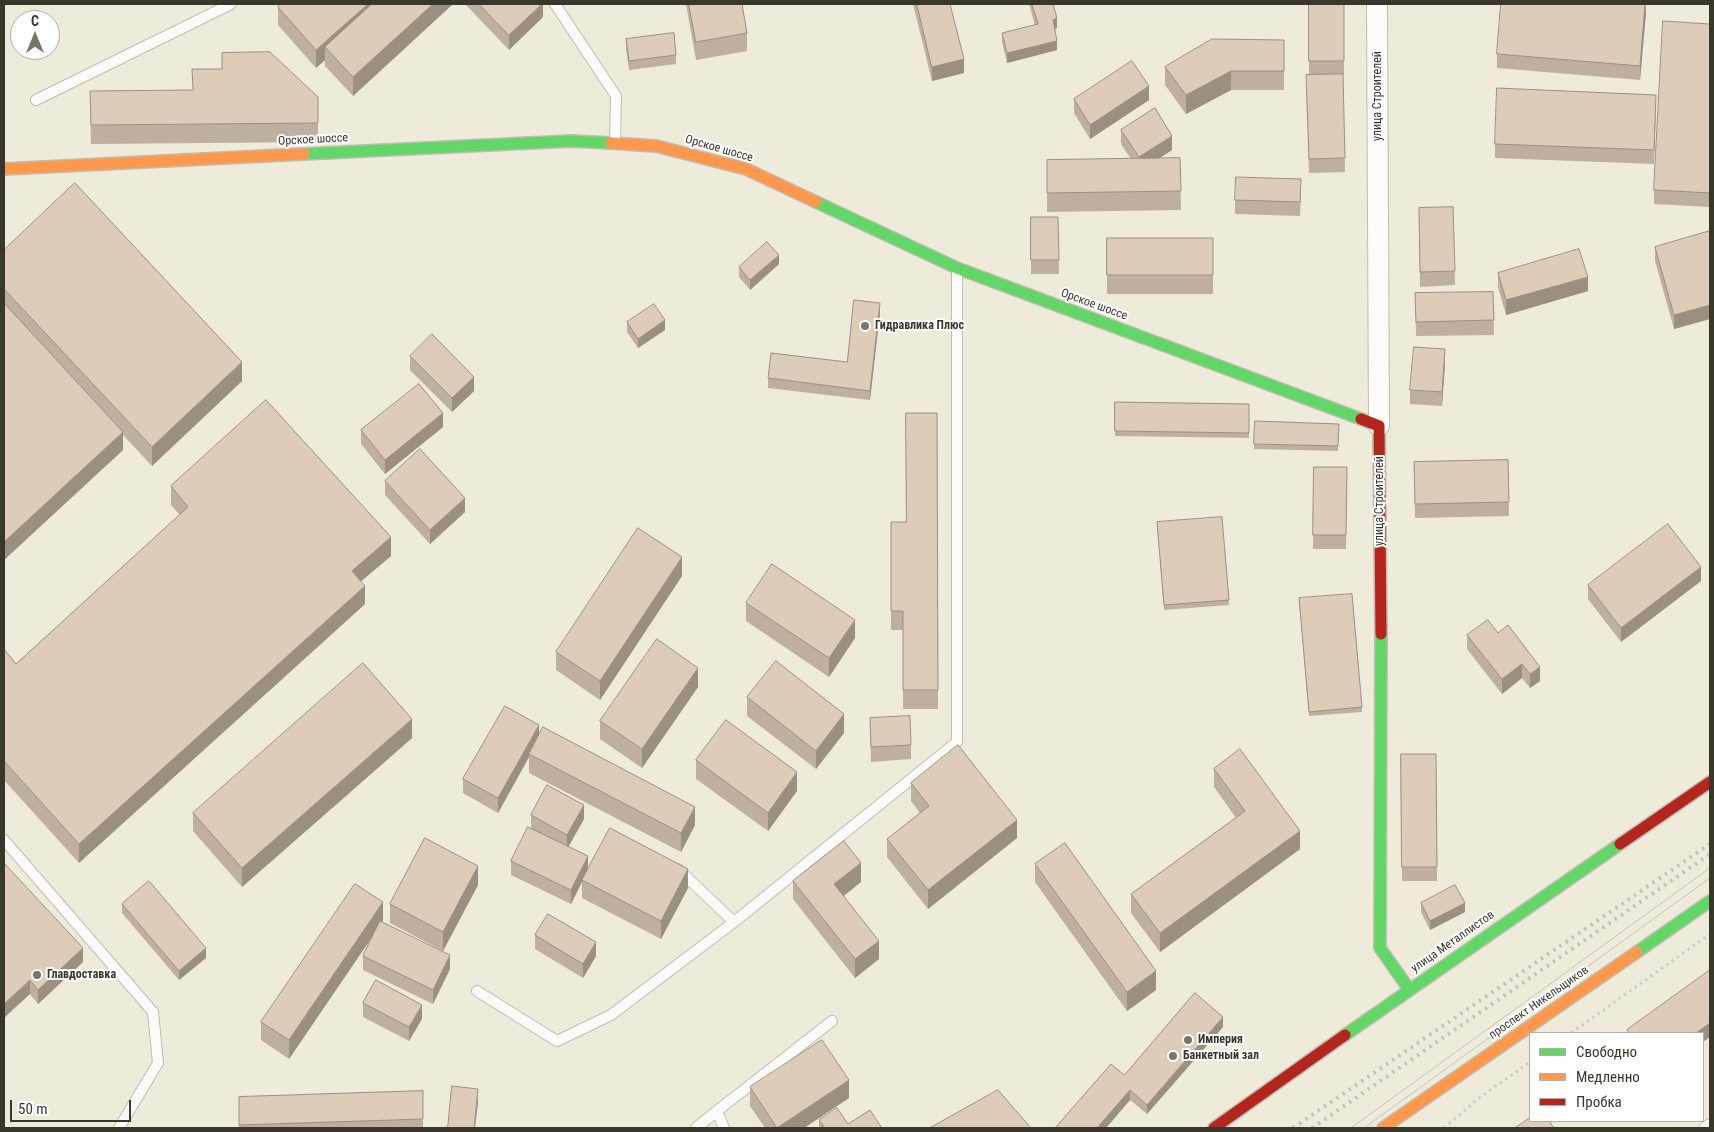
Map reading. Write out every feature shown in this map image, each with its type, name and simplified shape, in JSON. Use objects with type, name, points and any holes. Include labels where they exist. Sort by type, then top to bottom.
[{"type":"street","name":"улица Строителей","points":[[1377,4],[1382,738],[1380,948],[1409,989]]},
{"type":"street","name":"Орское шоссе","points":[[4,169],[561,142],[656,146],[746,169],[957,268],[1379,426]]},
{"type":"street","name":"улица Металлистов","points":[[1214,1128],[1409,989],[1710,782]]},
{"type":"street","name":"проспект Никельщиков","points":[[1382,1128],[1710,901]]},
{"type":"lane","points":[[36,100],[231,4]]},
{"type":"lane","points":[[555,4],[616,96],[615,144]]},
{"type":"lane","points":[[477,991],[557,1041],[611,1015],[734,922],[957,742],[957,268]]},
{"type":"lane","points":[[4,840],[153,1012],[158,1062],[119,1128]]},
{"type":"lane","points":[[674,866],[734,922]]},
{"type":"lane","points":[[696,1128],[832,1021]]},
{"type":"lane","points":[[717,1111],[724,1128]]},
{"type":"lane","points":[[1704,1128],[1710,1124]]},
{"type":"path","points":[[1572,1032],[1710,934]]},
{"type":"path","points":[[1444,1128],[1479,1098],[1529,1063]]},
{"type":"building","points":[[281,4],[368,4],[316,50],[278,7]]},
{"type":"building","points":[[372,4],[433,4],[353,77],[325,47]]},
{"type":"building","points":[[479,4],[542,4],[509,35]]},
{"type":"building","points":[[689,4],[742,4],[747,33],[696,42]]},
{"type":"building","points":[[917,4],[950,4],[964,59],[932,67]]},
{"type":"building","points":[[1032,4],[1053,4],[1057,18],[1053,20],[1057,41],[1007,53],[1002,33],[1038,24]]},
{"type":"building","points":[[1309,4],[1344,4],[1344,61],[1309,61]]},
{"type":"building","points":[[1501,4],[1645,4],[1640,66],[1497,54]]},
{"type":"building","points":[[1663,21],[1710,24],[1710,193],[1654,190]]},
{"type":"building","points":[[674,33],[676,55],[629,61],[626,39]]},
{"type":"building","points":[[1212,39],[1284,40],[1284,71],[1231,71],[1186,95],[1165,67]]},
{"type":"building","points":[[270,52],[318,97],[318,123],[91,125],[90,91],[193,90],[192,69],[222,69],[222,53]]},
{"type":"building","points":[[1132,61],[1149,86],[1090,125],[1074,99]]},
{"type":"building","points":[[1343,74],[1345,158],[1309,159],[1306,75]]},
{"type":"building","points":[[1497,88],[1656,95],[1654,150],[1495,144]]},
{"type":"building","points":[[1155,108],[1172,136],[1139,157],[1121,130]]},
{"type":"building","points":[[1180,158],[1181,191],[1047,193],[1047,160]]},
{"type":"building","points":[[1236,177],[1301,179],[1300,202],[1235,200]]},
{"type":"building","points":[[75,183],[242,362],[152,447],[4,289],[4,250]]},
{"type":"building","points":[[1453,207],[1455,271],[1420,272],[1419,208]]},
{"type":"building","points":[[1031,217],[1058,217],[1059,260],[1031,260]]},
{"type":"building","points":[[1710,231],[1710,305],[1674,315],[1655,247]]},
{"type":"building","points":[[1107,238],[1213,238],[1213,275],[1107,275]]},
{"type":"building","points":[[767,242],[779,255],[750,280],[739,267]]},
{"type":"building","points":[[1579,249],[1588,277],[1506,300],[1498,273]]},
{"type":"building","points":[[1493,292],[1494,320],[1416,322],[1415,293]]},
{"type":"building","points":[[854,300],[880,303],[870,391],[768,378],[771,353],[847,362]]},
{"type":"building","points":[[4,303],[123,432],[4,542]]},
{"type":"building","points":[[654,304],[665,320],[638,339],[627,322]]},
{"type":"building","points":[[432,334],[474,377],[452,398],[410,356]]},
{"type":"building","points":[[1414,347],[1445,349],[1442,392],[1410,390]]},
{"type":"building","points":[[419,384],[443,413],[385,460],[361,430]]},
{"type":"building","points":[[266,400],[391,537],[352,571],[365,586],[79,844],[4,761],[4,649],[16,664],[188,507],[171,486]]},
{"type":"building","points":[[1115,402],[1249,404],[1249,433],[1115,431]]},
{"type":"building","points":[[906,413],[937,413],[938,690],[903,690],[903,611],[891,611],[891,522],[906,522]]},
{"type":"building","points":[[1255,421],[1339,424],[1338,446],[1254,444]]},
{"type":"building","points":[[420,449],[465,498],[430,530],[385,481]]},
{"type":"building","points":[[1508,460],[1509,502],[1415,504],[1414,462]]},
{"type":"building","points":[[1314,467],[1347,467],[1346,535],[1313,535]]},
{"type":"building","points":[[1222,517],[1229,600],[1164,605],[1157,522]]},
{"type":"building","points":[[1668,524],[1701,567],[1621,628],[1588,585]]},
{"type":"building","points":[[638,528],[682,557],[600,681],[556,652]]},
{"type":"building","points":[[772,564],[855,620],[829,658],[746,603]]},
{"type":"building","points":[[1352,594],[1362,707],[1309,712],[1299,598]]},
{"type":"building","points":[[1488,620],[1498,633],[1508,625],[1540,667],[1530,674],[1522,664],[1502,679],[1467,635]]},
{"type":"building","points":[[657,639],[698,668],[642,749],[600,721]]},
{"type":"building","points":[[776,661],[844,714],[816,751],[747,697]]},
{"type":"building","points":[[363,663],[412,719],[242,868],[193,813]]},
{"type":"building","points":[[505,706],[539,725],[498,798],[463,779]]},
{"type":"building","points":[[910,716],[911,745],[871,747],[870,718]]},
{"type":"building","points":[[726,720],[797,772],[768,813],[696,760]]},
{"type":"building","points":[[543,727],[695,807],[681,833],[529,754]]},
{"type":"building","points":[[958,745],[1017,820],[928,890],[887,839],[929,806],[911,783]]},
{"type":"building","points":[[1240,749],[1300,831],[1160,933],[1131,894],[1245,811],[1214,769]]},
{"type":"building","points":[[1401,754],[1436,754],[1437,867],[1402,867]]},
{"type":"building","points":[[547,785],[584,805],[567,835],[531,815]]},
{"type":"building","points":[[528,827],[588,856],[571,890],[511,861]]},
{"type":"building","points":[[610,828],[688,869],[661,921],[582,880]]},
{"type":"building","points":[[425,838],[478,866],[443,932],[390,904]]},
{"type":"building","points":[[844,841],[861,863],[834,884],[879,941],[855,959],[793,881]]},
{"type":"building","points":[[1065,843],[1156,971],[1127,992],[1035,864]]},
{"type":"building","points":[[4,863],[83,948],[38,990],[30,980],[4,1004]]},
{"type":"building","points":[[149,881],[206,948],[179,971],[122,904]]},
{"type":"building","points":[[355,884],[383,902],[289,1040],[261,1022]]},
{"type":"building","points":[[1455,885],[1465,903],[1430,921],[1421,903]]},
{"type":"building","points":[[548,914],[596,942],[583,964],[535,935]]},
{"type":"building","points":[[380,921],[450,955],[433,990],[363,956]]},
{"type":"building","points":[[1710,970],[1710,1023],[1697,1032],[1628,1032],[1627,1030]]},
{"type":"building","points":[[376,980],[422,1005],[409,1027],[363,1003]]},
{"type":"building","points":[[1195,993],[1223,1017],[1147,1105],[1130,1090],[1097,1128],[1055,1128],[1111,1064],[1124,1075]]},
{"type":"building","points":[[822,1040],[849,1080],[777,1128],[750,1087]]},
{"type":"building","points":[[452,1086],[478,1089],[474,1128],[448,1128]]},
{"type":"building","points":[[998,1090],[1031,1128],[930,1128]]},
{"type":"building","points":[[423,1091],[423,1119],[239,1125],[239,1097]]},
{"type":"building","points":[[837,1108],[848,1124],[870,1110],[882,1128],[825,1128],[819,1120]]},
{"type":"building","points":[[1529,1119],[1529,1122],[1550,1122],[1554,1128],[1515,1128]]},
{"type":"tram line","points":[[1351,1128],[1710,868]]},
{"type":"tram line","points":[[1364,1128],[1710,878]]},
{"type":"railway","points":[[1293,1128],[1710,844]]},
{"type":"railway","points":[[1312,1128],[1710,854]]},
{"type":"traffic: fast","points":[[304,154],[571,141],[611,143]]},
{"type":"traffic: fast","points":[[816,202],[957,268],[1361,419]]},
{"type":"traffic: fast","points":[[1381,634],[1380,948],[1409,989]]},
{"type":"traffic: fast","points":[[1345,1035],[1620,844]]},
{"type":"traffic: fast","points":[[1637,952],[1710,901]]},
{"type":"traffic: slow","points":[[611,143],[656,146],[746,169],[816,202]]},
{"type":"traffic: slow","points":[[4,169],[304,154]]},
{"type":"traffic: slow","points":[[1383,1128],[1637,952]]},
{"type":"traffic: jam","points":[[1361,419],[1379,426],[1381,634]]},
{"type":"traffic: jam","points":[[1620,844],[1710,782]]},
{"type":"traffic: jam","points":[[1214,1128],[1345,1035]]},
{"type":"place","name":"Гидравлика Плюс","points":[[865,326]]},
{"type":"place","name":"Главдоставка","points":[[37,975]]},
{"type":"place","name":"Империя","points":[[1188,1040]]},
{"type":"place","name":"Банкетный зал","points":[[1173,1056]]}]
